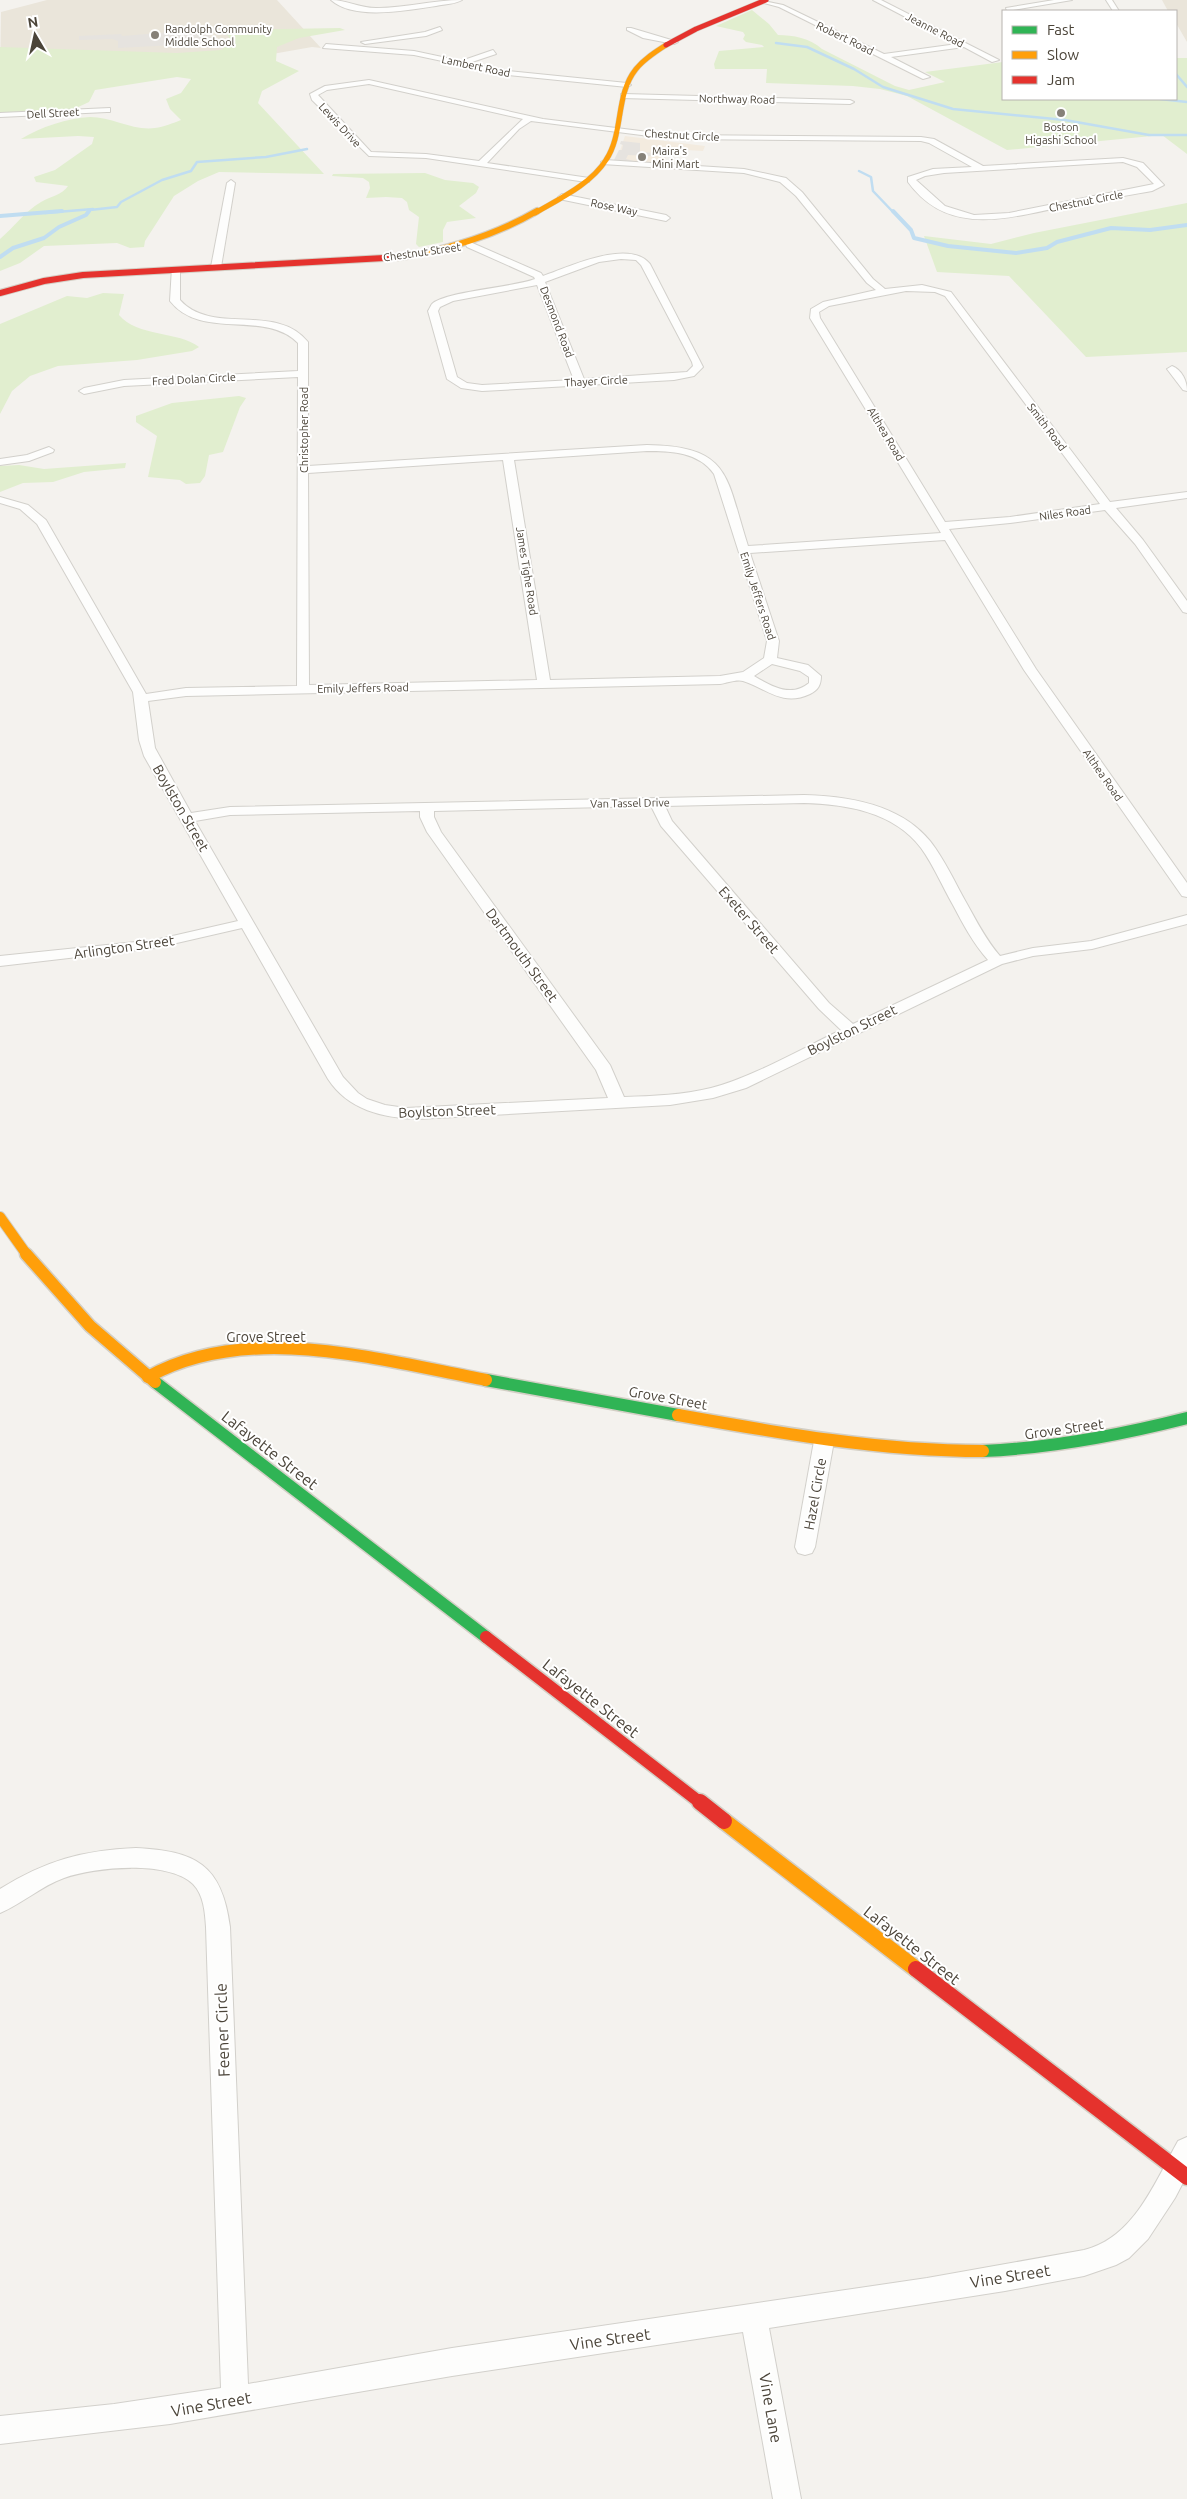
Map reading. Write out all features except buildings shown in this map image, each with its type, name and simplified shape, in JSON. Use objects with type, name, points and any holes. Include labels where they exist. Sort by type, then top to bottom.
[{"type":"main road","name":"Chestnut Street","points":[[0,293],[34,283],[73,276],[390,258],[470,245],[509,230],[586,180],[605,162],[616,130],[626,85],[639,65],[674,42],[764,1]]},
{"type":"main road","name":"Lafayette Street","points":[[0,1217],[60,1296],[101,1338],[148,1377],[1183,2165]]},
{"type":"main road","name":"Grove Street","points":[[148,1377],[169,1363],[196,1355],[254,1351],[325,1353],[374,1360],[824,1441],[921,1452],[1008,1452],[1093,1442],[1187,1418]]},
{"type":"street","points":[[334,0],[346,6],[372,9],[459,0]]},
{"type":"street","name":"Jeanne Road","points":[[876,0],[995,60]]},
{"type":"street","points":[[1010,10],[1009,8],[1024,4],[1069,0]]},
{"type":"street","name":"Robert Road","points":[[764,1],[779,5],[926,77]]},
{"type":"street","points":[[364,46],[421,35],[440,29]]},
{"type":"street","points":[[629,29],[646,36],[674,42]]},
{"type":"street","points":[[883,56],[964,45]]},
{"type":"street","name":"Lambert Road","points":[[329,46],[364,46],[419,54],[513,74],[626,85]]},
{"type":"street","points":[[461,63],[493,52]]},
{"type":"street","name":"Lewis Drive","points":[[586,180],[421,155],[366,153],[315,98],[314,94],[321,89],[369,82],[530,118],[616,130]]},
{"type":"street","name":"Northway Road","points":[[624,96],[850,102]]},
{"type":"street","name":"Dell Street","points":[[0,115],[107,110]]},
{"type":"street","points":[[481,164],[493,155],[519,125],[530,118]]},
{"type":"street","name":"Chestnut Circle","points":[[616,130],[687,138],[916,138],[930,141],[982,169],[1123,160],[1140,165],[1160,185],[1148,189],[1009,216],[984,218],[959,215],[944,210],[935,204],[911,180],[914,176],[924,173],[982,169]]},
{"type":"street","points":[[605,162],[744,171],[783,180],[799,194],[870,281],[885,293]]},
{"type":"street","points":[[216,267],[231,183]]},
{"type":"street","name":"Rose Way","points":[[562,197],[666,218]]},
{"type":"street","name":"Desmond Road","points":[[470,245],[533,272],[541,281],[580,382]]},
{"type":"street","name":"Thayer Circle","points":[[621,256],[639,258],[646,264],[698,365],[694,372],[680,376],[580,382],[475,388],[460,384],[452,379],[434,307],[451,299],[511,289],[541,281],[607,258],[621,256]]},
{"type":"street","name":"Christopher Road","points":[[175,269],[174,298],[178,307],[197,315],[273,325],[293,332],[304,342],[303,690]]},
{"type":"street","name":"Smith Road","points":[[885,293],[927,288],[942,291],[950,296],[1109,507],[1139,542],[1187,609]]},
{"type":"street","name":"Althea Road","points":[[885,293],[823,305],[814,311],[814,316],[1030,670],[1187,893]]},
{"type":"street","points":[[1172,369],[1187,388]]},
{"type":"street","name":"Fred Dolan Circle","points":[[84,391],[124,382],[304,374]]},
{"type":"street","name":"Emily Jeffers Road","points":[[141,698],[186,692],[711,680],[744,676],[761,668],[770,660],[774,651],[773,642],[719,474],[710,462],[701,456],[687,452],[655,448],[304,470]]},
{"type":"street","points":[[0,462],[29,458],[49,450]]},
{"type":"street","name":"James Tighe Road","points":[[508,457],[544,684]]},
{"type":"street","name":"Niles Road","points":[[743,550],[945,531],[1187,495]]},
{"type":"street","name":"Boylston Street","points":[[0,500],[24,507],[38,518],[141,698],[148,749],[336,1079],[345,1092],[360,1102],[381,1110],[404,1114],[677,1100],[713,1093],[740,1084],[997,961],[1026,953],[1092,945],[1187,919]]},
{"type":"street","points":[[744,676],[768,690],[783,693],[802,692],[815,684],[815,676],[807,669],[770,660]]},
{"type":"street","name":"Van Tassel Drive","points":[[186,818],[221,812],[657,802],[815,799],[853,804],[889,816],[906,826],[925,844],[976,934],[997,961]]},
{"type":"street","name":"Exeter Street","points":[[657,802],[660,813],[666,823],[824,1006],[851,1031]]},
{"type":"street","name":"Dartmouth Street","points":[[427,807],[427,817],[434,832],[604,1069],[614,1090],[617,1103]]},
{"type":"street","name":"Arlington Street","points":[[0,961],[155,944],[247,923]]},
{"type":"street","name":"Hazel Circle","points":[[805,1548],[824,1441]]},
{"type":"street","name":"Feener Circle","points":[[0,1902],[29,1884],[65,1868],[120,1860],[167,1861],[180,1864],[192,1870],[208,1888],[214,1900],[218,1927],[235,2400]]},
{"type":"street","name":"Vine Street","points":[[0,2430],[92,2422],[235,2400],[451,2362],[754,2318],[1061,2268],[1104,2258],[1131,2240],[1183,2165]]},
{"type":"street","name":"Vine Lane","points":[[754,2318],[787,2499]]},
{"type":"shaded area","name":"Randolph Community Middle School","points":[[47,0],[277,0],[321,48],[312,47],[227,62],[0,85],[1,12]]},
{"type":"shaded area","points":[[1162,0],[1187,0],[1187,42],[1177,25],[1177,10],[1167,10]]},
{"type":"shaded area","points":[[197,30],[198,32],[210,32],[211,43],[118,48],[118,41],[112,39],[79,40],[79,36],[121,34],[122,36]]},
{"type":"shaded area","points":[[625,136],[705,146],[703,151],[669,149],[663,164],[626,161],[622,160],[620,151]]},
{"type":"shaded area","points":[[621,141],[640,143],[640,152],[655,153],[650,156],[628,155],[626,159],[634,161],[614,160],[619,150],[622,150],[623,145],[620,144]]},
{"type":"green space","name":"Boston Higashi School","points":[[752,10],[769,24],[778,35],[807,40],[895,86],[909,90],[945,82],[925,72],[1002,62],[1002,100],[1177,100],[1177,58],[1187,58],[1187,154],[1162,135],[1007,150],[907,96],[880,89],[853,86],[766,83],[767,69],[715,69],[714,64],[719,51],[764,47],[746,42],[743,39],[745,35],[743,32],[716,26]]},
{"type":"green space","points":[[340,28],[345,30],[299,38],[277,47],[276,61],[299,71],[262,91],[258,103],[324,174],[219,172],[198,181],[174,196],[145,241],[144,247],[130,248],[117,243],[44,246],[20,263],[0,271],[0,239],[30,210],[63,191],[68,186],[36,182],[34,177],[55,170],[92,144],[94,137],[21,139],[45,127],[64,121],[90,117],[106,119],[139,128],[168,125],[181,120],[170,109],[166,99],[181,93],[191,79],[177,77],[95,90],[89,102],[74,109],[0,113],[0,47],[177,53],[221,50],[229,44],[229,37],[223,30]]},
{"type":"green space","points":[[425,173],[445,180],[473,183],[479,187],[476,193],[459,206],[476,218],[447,222],[443,230],[443,242],[419,247],[416,244],[419,217],[409,210],[407,202],[402,198],[366,198],[370,188],[369,182],[363,178],[332,176],[333,174]]},
{"type":"green space","points":[[1187,203],[1187,352],[1086,357],[1009,276],[937,272],[924,236],[991,244],[1034,233]]},
{"type":"green space","points":[[103,293],[124,294],[119,315],[127,322],[147,331],[181,338],[199,347],[192,351],[137,360],[58,366],[30,376],[12,391],[0,414],[0,324],[67,296],[87,298]]},
{"type":"green space","points":[[239,396],[246,398],[240,407],[223,452],[209,455],[205,476],[200,483],[186,484],[180,480],[148,477],[157,436],[136,422],[136,416],[172,403]]},
{"type":"green space","points":[[126,463],[125,468],[84,472],[53,482],[23,483],[0,492],[0,466],[19,465],[44,469]]},
{"type":"waterway","points":[[776,43],[807,47],[854,69],[883,87],[953,109],[1065,120],[1149,135],[1187,135]]},
{"type":"waterway","points":[[1177,75],[1187,87]]},
{"type":"waterway","points":[[1169,100],[1187,102]]},
{"type":"waterway","points":[[88,213],[90,210],[117,207],[121,202],[162,180],[191,171],[197,162],[266,157],[307,149]]},
{"type":"waterway","points":[[859,171],[871,177],[873,191],[894,213]]},
{"type":"waterway","points":[[45,213],[93,209]]},
{"type":"waterway","points":[[0,216],[62,211]]},
{"type":"waterway","points":[[0,257],[13,248],[44,238],[59,227],[86,215],[89,211]]},
{"type":"waterway","points":[[893,211],[911,230],[914,238],[948,246],[1016,253],[1047,248],[1057,242],[1111,228],[1150,230],[1187,225]]},
{"type":"traffic: fast","points":[[486,1380],[678,1415]]},
{"type":"traffic: fast","points":[[155,1382],[486,1637]]},
{"type":"traffic: fast","points":[[983,1451],[1035,1448],[1086,1440],[1187,1418]]},
{"type":"traffic: slow","points":[[402,257],[469,243],[489,236],[527,217],[591,177],[609,155],[615,138],[628,82],[635,70],[666,45]]},
{"type":"traffic: slow","points":[[0,1217],[33,1263],[70,1306],[111,1346],[155,1382]]},
{"type":"traffic: slow","points":[[148,1377],[196,1356],[230,1350],[265,1348],[341,1354],[486,1380]]},
{"type":"traffic: slow","points":[[678,1415],[868,1446],[944,1451],[983,1451]]},
{"type":"traffic: slow","points":[[724,1821],[916,1969]]},
{"type":"traffic: jam","points":[[666,45],[696,29],[766,0]]},
{"type":"traffic: jam","points":[[0,293],[44,281],[83,275],[402,257]]},
{"type":"traffic: jam","points":[[486,1637],[724,1821]]},
{"type":"traffic: jam","points":[[916,1969],[1187,2177]]},
{"type":"place","name":"Randolph Community Middle School","points":[[155,35]]},
{"type":"place","name":"Boston Higashi School","points":[[1061,113]]},
{"type":"place","name":"Maira's Mini Mart","points":[[642,157]]}]
